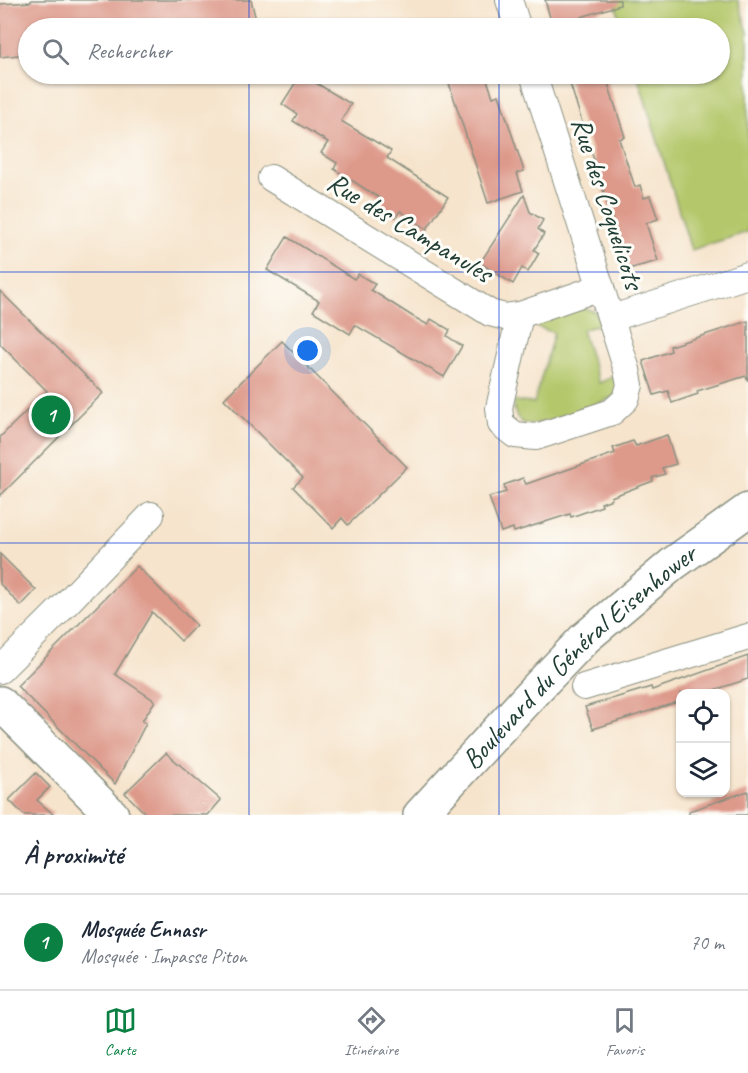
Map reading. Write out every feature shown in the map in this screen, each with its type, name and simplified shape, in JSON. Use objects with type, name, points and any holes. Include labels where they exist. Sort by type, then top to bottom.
[{"type":"main road","name":"Boulevard du Général Eisenhower","points":[[420,815],[585,638],[674,563],[748,510]]},
{"type":"main road","points":[[0,703],[112,815]]},
{"type":"street","points":[[509,0],[515,18]]},
{"type":"street","name":"Rue des Coquelicots","points":[[520,315],[499,408],[501,424],[515,435],[536,437],[612,412],[626,399],[630,385],[612,318],[536,84]]},
{"type":"street","name":"Rue des Campanules","points":[[271,178],[490,313],[505,316],[520,315]]},
{"type":"street","points":[[612,318],[748,274]]},
{"type":"street","points":[[520,315],[602,287]]},
{"type":"street","points":[[0,670],[151,515]]},
{"type":"street","points":[[584,687],[748,637]]},
{"type":"green space","points":[[614,0],[738,0],[748,32],[748,232],[691,250],[640,84],[730,84],[730,18],[620,18]]},
{"type":"green space","points":[[583,308],[594,311],[602,323],[582,330],[599,383],[617,375],[619,386],[616,395],[544,422],[523,423],[516,415],[514,401],[534,403],[554,333],[535,326],[552,316]]},
{"type":"building","points":[[31,0],[251,0],[256,18],[18,18],[18,55],[0,57],[0,4],[31,2]]},
{"type":"building","points":[[545,0],[620,0],[620,5],[581,18],[550,18]]},
{"type":"building","points":[[295,84],[318,84],[351,104],[341,121],[391,151],[387,158],[448,197],[427,229],[400,211],[396,217],[378,206],[381,199],[334,169],[337,163],[321,153],[328,142],[293,121],[297,114],[282,104]]},
{"type":"building","points":[[449,84],[488,84],[493,97],[499,95],[524,171],[517,173],[523,191],[488,203]]},
{"type":"building","points":[[570,84],[608,84],[625,137],[619,139],[635,187],[640,185],[644,198],[650,196],[658,219],[646,223],[658,261],[628,269]]},
{"type":"building","points":[[524,195],[530,212],[543,220],[538,229],[544,234],[534,250],[539,253],[528,272],[522,268],[513,284],[480,263]]},
{"type":"building","points":[[287,237],[354,279],[358,274],[375,284],[371,290],[412,316],[428,325],[431,319],[450,330],[447,336],[462,346],[444,377],[355,325],[350,334],[313,311],[319,301],[267,270]]},
{"type":"building","points":[[0,291],[103,393],[0,496],[0,437],[47,391],[0,344]]},
{"type":"building","points":[[748,321],[748,381],[746,376],[697,391],[698,394],[672,403],[668,391],[654,395],[643,361],[671,351],[670,346]]},
{"type":"building","points":[[282,341],[407,467],[348,525],[342,518],[333,528],[293,487],[303,478],[224,399]]},
{"type":"building","points":[[667,435],[676,464],[662,468],[665,474],[611,497],[612,499],[601,503],[602,506],[571,517],[570,514],[514,532],[513,528],[501,532],[489,497],[506,492],[504,485],[523,478],[526,484],[615,453],[613,448],[633,441],[636,446]]},
{"type":"building","points":[[0,554],[36,590],[21,606],[0,584]]},
{"type":"building","points":[[137,566],[196,625],[181,641],[152,612],[115,674],[155,701],[142,721],[146,723],[115,784],[17,686]]},
{"type":"building","points":[[748,656],[748,679],[717,689],[676,689],[676,703],[593,729],[585,707],[651,687],[652,690]]},
{"type":"building","points":[[166,753],[221,800],[208,815],[147,815],[125,793]]},
{"type":"building","points":[[36,773],[50,787],[37,800],[54,815],[24,815],[9,800]]},
{"type":"building","points":[[748,791],[748,815],[689,815],[689,811]]},
{"type":"place","name":"Mosquée Ennasr","points":[[51,415]]}]
